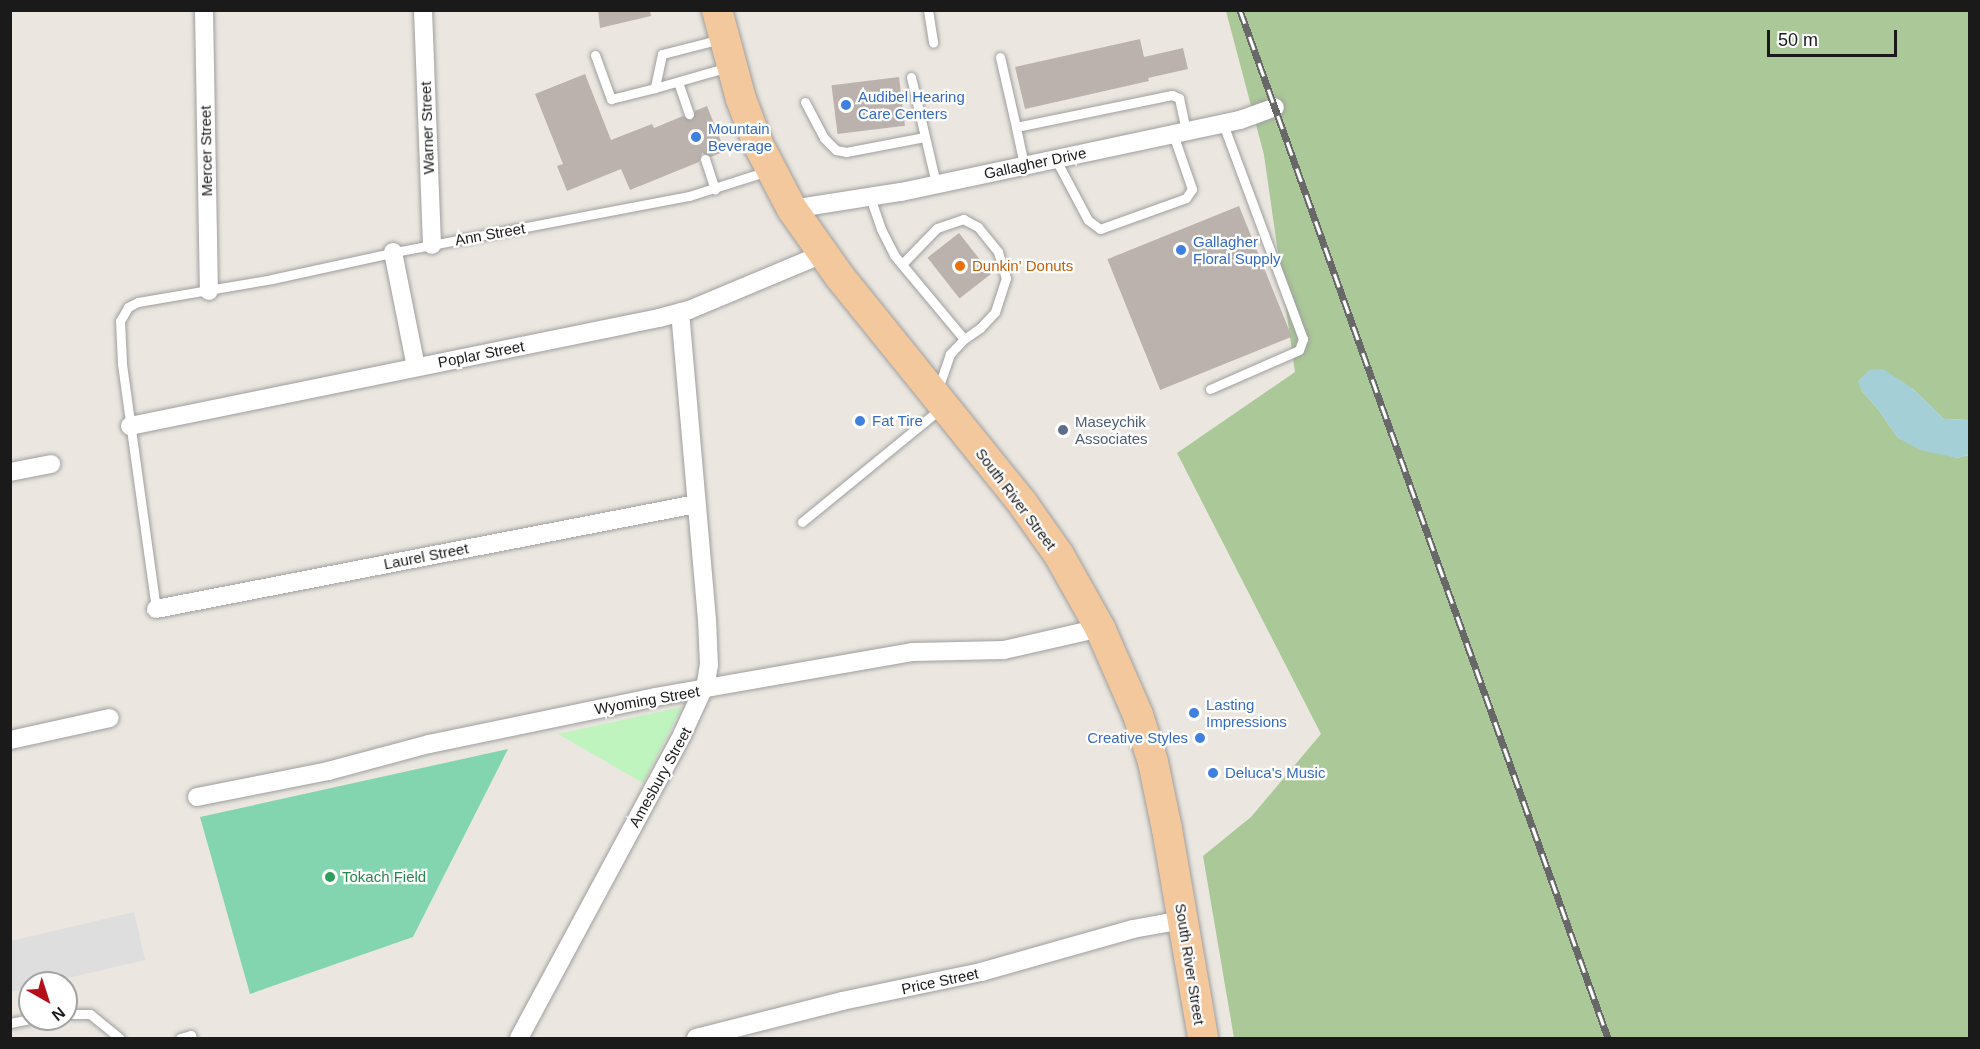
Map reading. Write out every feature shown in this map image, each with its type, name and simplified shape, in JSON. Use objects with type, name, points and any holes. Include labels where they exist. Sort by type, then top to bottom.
[{"type":"main road","name":"South River Street","points":[[724,38],[754,135],[792,209],[823,254],[1023,504],[1059,555],[1100,628],[1138,715],[1153,762],[1203,1038]]},
{"type":"street","name":"Mercer Street","points":[[204,10],[209,291]]},
{"type":"street","name":"Warner Street","points":[[423,10],[432,245]]},
{"type":"street","name":"Gallagher Drive","points":[[792,209],[936,184],[1223,124],[1275,107]]},
{"type":"street","points":[[393,252],[416,367]]},
{"type":"street","name":"Poplar Street","points":[[130,426],[680,312],[823,254]]},
{"type":"street","name":"Amesbury Street","points":[[519,1038],[705,690],[709,652],[680,312]]},
{"type":"street","points":[[10,472],[51,464]]},
{"type":"street","name":"Laurel Street","points":[[156,609],[696,504]]},
{"type":"street","name":"Wyoming Street","points":[[197,797],[328,771],[440,742],[655,697],[914,652],[1004,650],[1100,628]]},
{"type":"street","points":[[10,740],[110,718]]},
{"type":"street","name":"Price Street","points":[[696,1038],[842,1001],[981,972],[1133,929],[1183,920]]},
{"type":"lane","points":[[928,10],[933,43]]},
{"type":"lane","points":[[595,55],[611,99],[678,82],[724,38]]},
{"type":"lane","points":[[655,88],[662,54],[724,38]]},
{"type":"lane","points":[[1000,57],[1024,165]]},
{"type":"lane","points":[[911,77],[936,184]]},
{"type":"lane","points":[[678,82],[689,114]]},
{"type":"lane","points":[[1016,127],[1173,95],[1179,98],[1179,133],[1192,189],[1186,198],[1100,229],[1088,220],[1055,159]]},
{"type":"lane","points":[[805,102],[824,138],[836,150],[846,152],[925,137]]},
{"type":"lane","points":[[1210,389],[1299,350],[1303,339],[1223,124]]},
{"type":"lane","points":[[705,159],[715,189]]},
{"type":"lane","name":"Ann Street","points":[[130,426],[122,363],[120,321],[123,312],[138,302],[209,291],[393,252],[624,209],[715,189],[770,170]]},
{"type":"lane","points":[[870,197],[881,230],[902,264],[964,339]]},
{"type":"lane","points":[[802,522],[940,400],[950,354],[995,312],[1006,278],[998,252],[978,227],[963,219],[937,228],[902,264]]},
{"type":"lane","points":[[130,426],[156,609]]},
{"type":"lane","points":[[78,1014],[90,1014],[120,1038]]},
{"type":"lane","points":[[180,1038],[191,1035],[192,1038]]},
{"type":"green space","points":[[1226,11],[1969,11],[1969,420],[1944,419],[1912,388],[1861,390],[1898,438],[1957,458],[1969,455],[1969,1038],[1234,1038],[1203,856],[1251,817],[1321,734],[1177,453],[1295,372],[1264,155]]},
{"type":"green space","points":[[682,707],[643,783],[558,734]]},
{"type":"green space","name":"Tokach Field","points":[[508,749],[413,937],[250,994],[200,817]]},
{"type":"shaded area","points":[[134,912],[145,960],[78,976],[78,971],[18,971],[18,990],[11,992],[11,941]]},
{"type":"water","points":[[1883,369],[1912,388],[1944,419],[1969,420],[1969,455],[1957,458],[1920,450],[1898,438],[1861,390],[1858,381],[1869,370]]},
{"type":"building","points":[[598,10],[650,10],[651,16],[600,28]]},
{"type":"building","points":[[1140,39],[1144,57],[1183,48],[1188,69],[1148,78],[1149,81],[1025,109],[1015,67]]},
{"type":"building","points":[[585,74],[611,140],[652,124],[654,128],[683,116],[692,120],[695,111],[707,106],[725,151],[711,157],[702,153],[699,162],[630,190],[621,169],[567,191],[557,166],[563,164],[535,94]]},
{"type":"building","points":[[899,77],[905,126],[837,134],[832,85]]},
{"type":"building","points":[[1239,206],[1292,337],[1160,390],[1107,259]]},
{"type":"building","name":"Dunkin' Donuts","points":[[959,233],[991,274],[959,299],[927,258]]},
{"type":"railway","points":[[1240,10],[1608,1038]]},
{"type":"place","name":"Audibel Hearing Care Centers","points":[[846,105]]},
{"type":"place","name":"Mountain Beverage","points":[[696,137]]},
{"type":"place","name":"Gallagher Floral Supply","points":[[1181,250]]},
{"type":"place","name":"Dunkin' Donuts","points":[[960,266]]},
{"type":"place","name":"Fat Tire","points":[[860,421]]},
{"type":"place","name":"Maseychik Associates","points":[[1063,430]]},
{"type":"place","name":"Lasting Impressions","points":[[1194,713]]},
{"type":"place","name":"Creative Styles","points":[[1200,738]]},
{"type":"place","name":"Deluca's Music","points":[[1213,773]]},
{"type":"place","name":"Tokach Field","points":[[330,877]]}]
